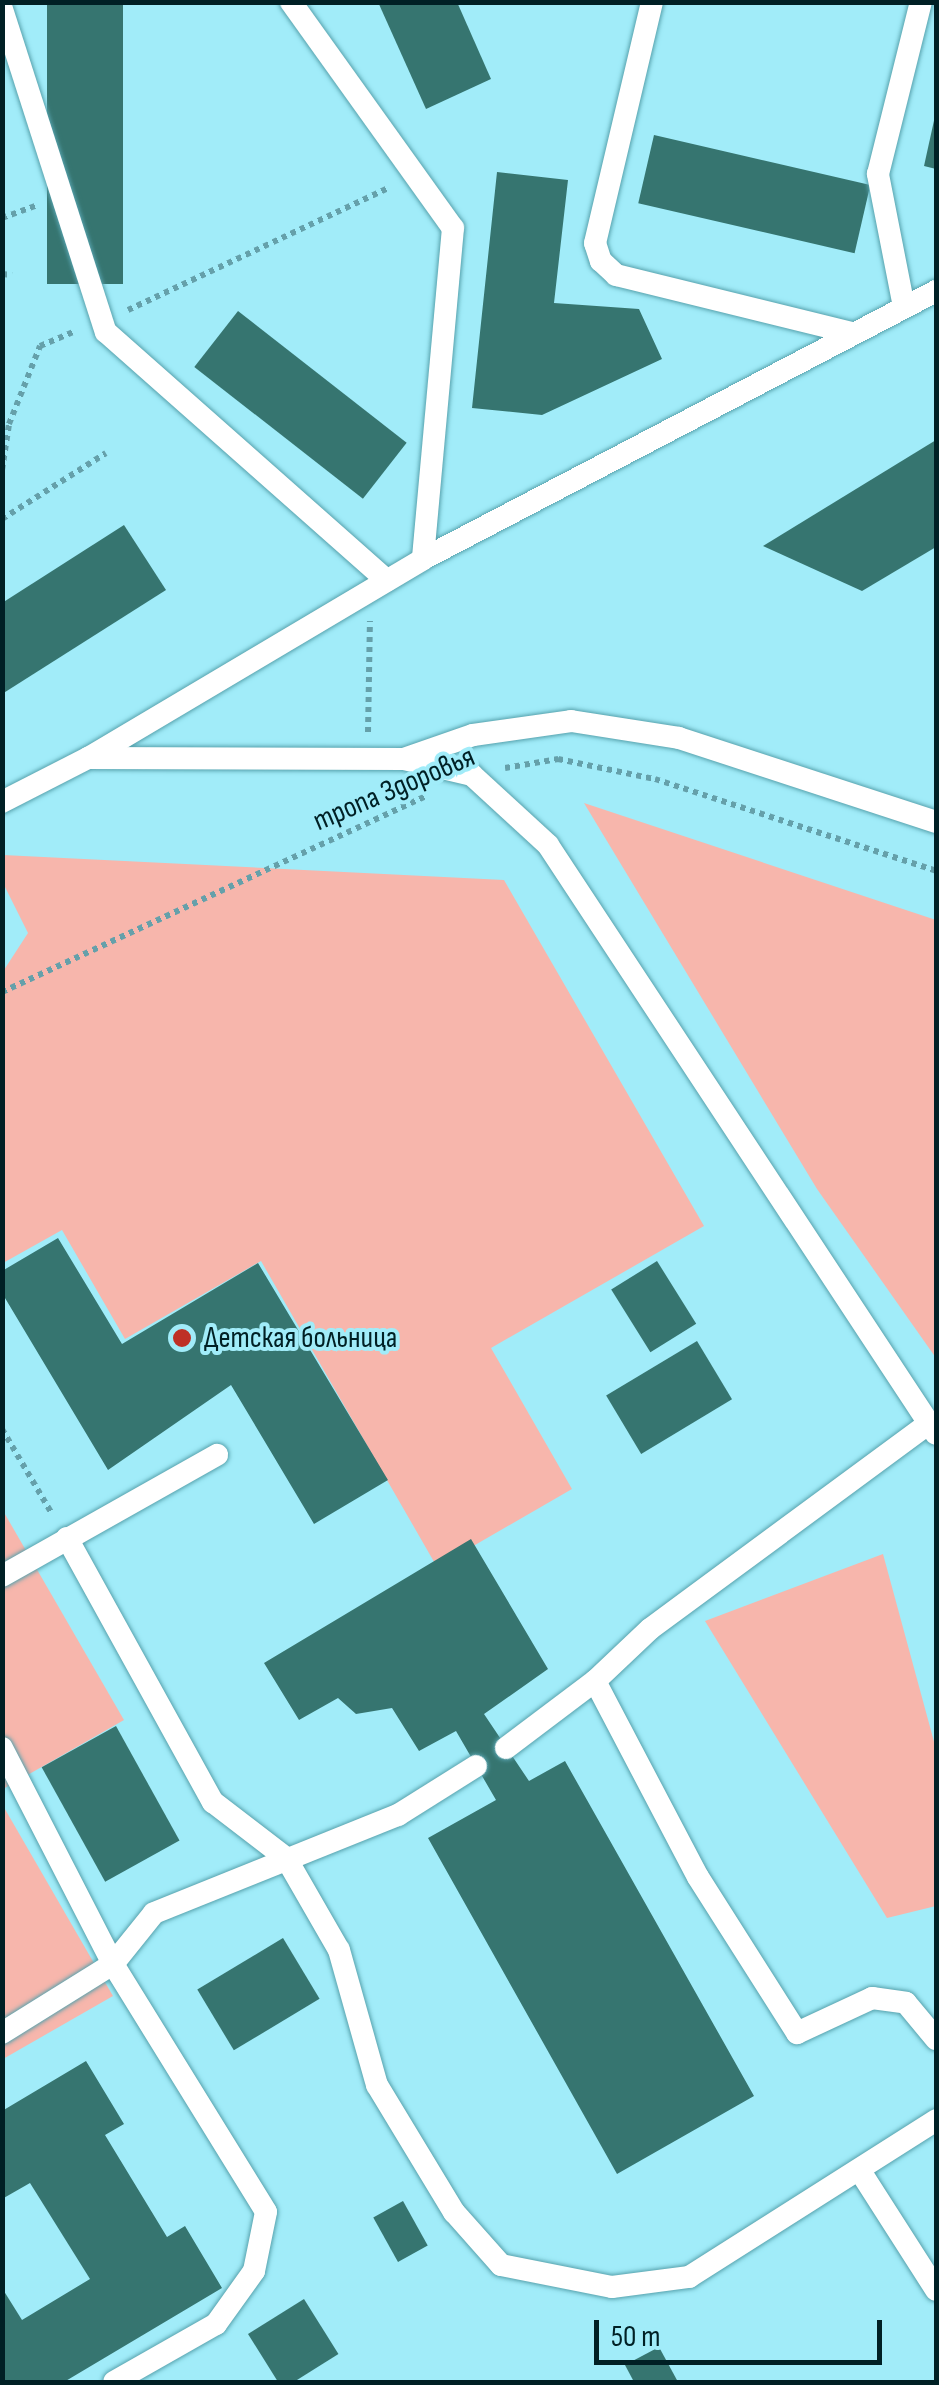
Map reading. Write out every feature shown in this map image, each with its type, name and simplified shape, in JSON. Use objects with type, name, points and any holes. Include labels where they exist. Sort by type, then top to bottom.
[{"type":"lane","points":[[291,2],[452,228],[423,559]]},
{"type":"lane","points":[[652,2],[594,243],[601,261],[616,275],[853,333]]},
{"type":"lane","points":[[904,307],[878,174],[921,2]]},
{"type":"lane","points":[[2,10],[102,320],[387,581]]},
{"type":"lane","points":[[2,802],[88,758],[423,559],[936,291]]},
{"type":"lane","points":[[404,760],[472,735],[572,720],[679,738],[936,822]]},
{"type":"lane","points":[[88,758],[404,760],[472,774],[548,844],[932,1429],[650,1629],[594,1680],[506,1748]]},
{"type":"lane","points":[[2,1576],[217,1455]]},
{"type":"lane","points":[[67,1538],[213,1802],[286,1858],[339,1950],[377,2085],[454,2212],[501,2264],[612,2288],[690,2277],[936,2120]]},
{"type":"lane","points":[[594,1680],[698,1877],[798,2033],[872,1998],[906,2003],[936,2038]]},
{"type":"lane","points":[[2,1748],[113,1964],[266,2212],[254,2271],[216,2324],[114,2382]]},
{"type":"lane","points":[[2,2033],[113,1964],[154,1913],[398,1815],[476,1766]]},
{"type":"lane","points":[[860,2171],[936,2290]]},
{"type":"path","points":[[2,470],[8,424],[40,346],[414,176]]},
{"type":"path","points":[[2,274],[12,275]]},
{"type":"path","points":[[2,519],[106,453]]},
{"type":"path","points":[[363,596],[376,676],[365,759]]},
{"type":"path","name":"тропа Здоровья","points":[[2,992],[472,774],[558,759],[655,778],[936,871]]},
{"type":"path","points":[[2,1429],[67,1538]]},
{"type":"shaded area","points":[[584,803],[936,920],[936,1358],[817,1189]]},
{"type":"shaded area","points":[[3,855],[504,880],[704,1226],[491,1348],[572,1489],[437,1567],[261,1261],[125,1339],[62,1230],[3,1263],[2,973],[28,933],[3,883]]},
{"type":"shaded area","points":[[2,1509],[124,1720],[3,1789],[2,1789]]},
{"type":"shaded area","points":[[883,1554],[936,1749],[936,1906],[887,1918],[705,1621]]},
{"type":"shaded area","points":[[2,1804],[113,1996],[3,2059],[2,2059]]},
{"type":"building","points":[[47,2],[123,2],[123,284],[47,284]]},
{"type":"building","points":[[378,2],[457,2],[491,79],[426,109]]},
{"type":"building","points":[[936,117],[936,169],[924,166]]},
{"type":"building","points":[[654,135],[870,185],[855,253],[638,203]]},
{"type":"building","points":[[497,172],[568,180],[554,303],[639,309],[662,359],[542,415],[472,408]]},
{"type":"building","points":[[238,311],[407,443],[363,499],[194,367]]},
{"type":"building","points":[[936,440],[936,547],[862,591],[763,546]]},
{"type":"building","points":[[124,525],[166,590],[2,694],[2,603]]},
{"type":"building","points":[[58,1238],[122,1344],[258,1263],[388,1480],[314,1524],[231,1385],[108,1470],[2,1293],[2,1271]]},
{"type":"building","points":[[657,1261],[696,1324],[650,1352],[611,1290]]},
{"type":"building","points":[[697,1341],[732,1399],[641,1454],[606,1396]]},
{"type":"building","points":[[471,1539],[548,1669],[484,1714],[529,1781],[565,1761],[754,2096],[617,2174],[428,1838],[496,1800],[456,1731],[419,1751],[392,1708],[356,1714],[338,1698],[299,1720],[264,1663]]},
{"type":"building","points":[[116,1726],[180,1841],[105,1882],[42,1767]]},
{"type":"building","points":[[283,1938],[320,1999],[234,2050],[197,1990]]},
{"type":"building","points":[[86,2061],[124,2124],[105,2135],[167,2237],[185,2226],[222,2288],[64,2382],[2,2382],[2,2288],[22,2320],[90,2279],[30,2183],[2,2199],[2,2111]]},
{"type":"building","points":[[403,2201],[428,2246],[398,2262],[373,2217]]},
{"type":"building","points":[[304,2299],[338,2354],[294,2382],[278,2382],[248,2334]]},
{"type":"building","points":[[659,2347],[678,2382],[634,2382],[625,2365]]},
{"type":"place","name":"Детская больница","points":[[182,1338]]}]
